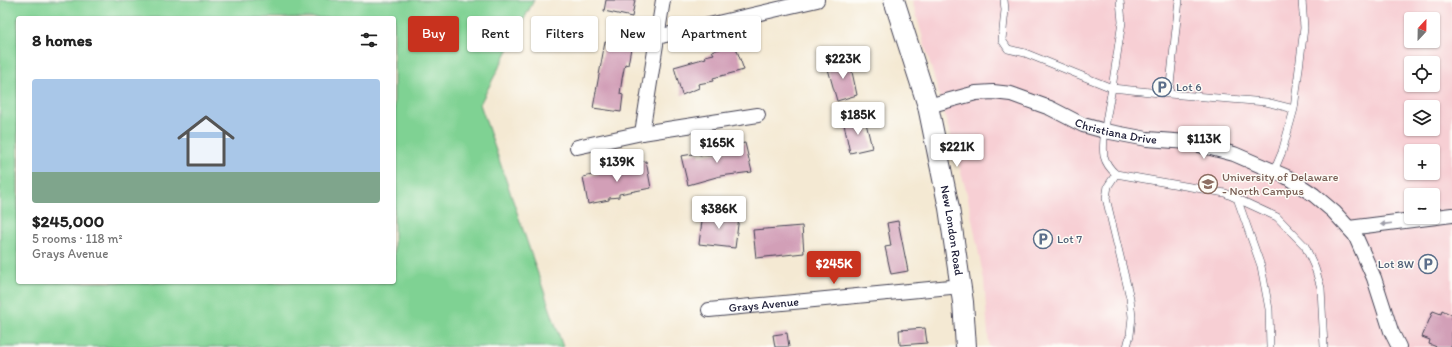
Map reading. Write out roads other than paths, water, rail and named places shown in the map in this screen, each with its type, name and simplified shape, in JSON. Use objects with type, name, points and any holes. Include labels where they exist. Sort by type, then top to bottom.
[{"type":"main road","name":"New London Road","points":[[894,0],[928,106],[949,208],[961,286],[966,347]]},
{"type":"street","points":[[660,18],[663,0]]},
{"type":"street","points":[[660,36],[817,0]]},
{"type":"street","points":[[642,133],[655,52]]},
{"type":"street","name":"Christiana Drive","points":[[928,106],[976,93],[993,92],[1011,94],[1050,108],[1083,125],[1147,139],[1188,142],[1234,154],[1287,176],[1314,195],[1334,212],[1355,235],[1374,278],[1391,331],[1399,347]]},
{"type":"street","points":[[577,147],[642,133],[758,115]]},
{"type":"street","points":[[1349,228],[1452,215]]},
{"type":"street","name":"Grays Avenue","points":[[709,310],[961,286]]},
{"type":"lane","points":[[1004,0],[1005,10],[1002,40],[1008,49],[1025,53],[1112,88],[1266,102],[1294,109]]},
{"type":"lane","points":[[1120,0],[1122,22],[1105,131],[1104,155],[1108,167],[1116,174],[1225,193],[1277,217],[1305,246],[1315,268],[1321,288],[1324,347]]},
{"type":"lane","points":[[1169,94],[1178,0]]},
{"type":"lane","points":[[1274,171],[1282,152],[1294,109],[1304,28],[1302,0]]},
{"type":"lane","points":[[1116,174],[1108,186],[1106,198],[1130,298],[1132,317],[1128,347]]},
{"type":"lane","points":[[1237,198],[1261,266],[1269,309],[1270,347]]},
{"type":"place","name":"Lot 6","points":[[1162,87]]},
{"type":"place","name":"University of Delaware - North Campus","points":[[1208,184]]},
{"type":"place","name":"Lot 7","points":[[1043,239]]},
{"type":"place","name":"Lot 8W","points":[[1428,264]]}]
